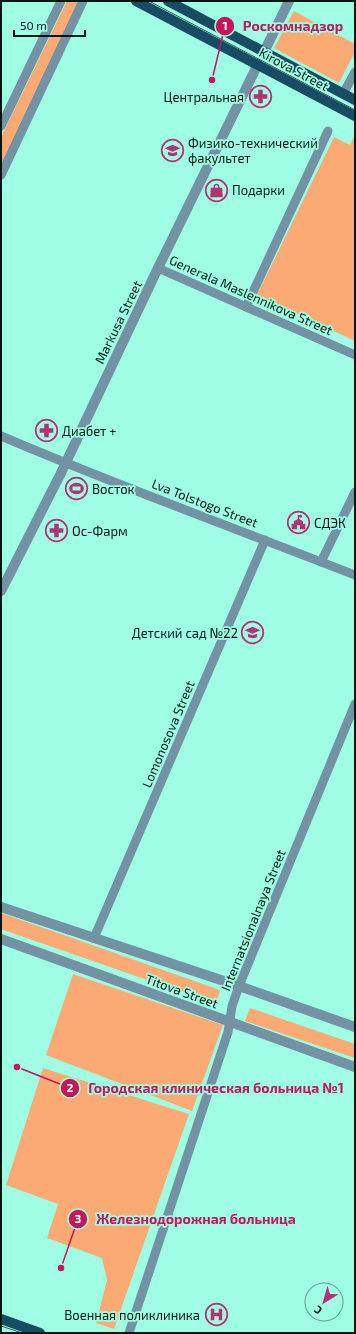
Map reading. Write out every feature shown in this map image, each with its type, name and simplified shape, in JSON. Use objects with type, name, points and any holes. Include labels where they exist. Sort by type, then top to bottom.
[{"type":"main road","name":"Kirova Street","points":[[136,1],[355,116]]},
{"type":"main road","name":"Kirova Street","points":[[168,1],[355,100]]},
{"type":"main road","points":[[1,1319],[40,1333]]},
{"type":"street","points":[[1,126],[61,1]]},
{"type":"street","points":[[1,175],[83,1]]},
{"type":"street","points":[[264,52],[289,1]]},
{"type":"street","name":"Markusa Street","points":[[1,591],[65,464],[158,268],[258,64]]},
{"type":"street","points":[[343,94],[355,72]]},
{"type":"street","points":[[246,307],[328,131]]},
{"type":"street","name":"Generala Maslennikova Street","points":[[158,268],[355,355]]},
{"type":"street","name":"Lva Tolstogo Street","points":[[1,436],[65,464],[355,575]]},
{"type":"street","points":[[321,562],[355,492]]},
{"type":"street","name":"Lomonosova Street","points":[[94,938],[265,540]]},
{"type":"street","name":"Internatsionalnaya Street","points":[[129,1333],[228,1032],[232,1006],[239,986],[355,704]]},
{"type":"street","name":"Titova Street","points":[[1,907],[239,986],[355,1027]]},
{"type":"street","name":"Titova Street","points":[[1,939],[355,1067]]},
{"type":"shaded area","points":[[67,1],[81,1],[1,166],[1,137]]},
{"type":"shaded area","points":[[294,11],[355,44],[355,52],[339,83],[274,48]]},
{"type":"shaded area","points":[[334,137],[350,145],[354,137],[355,138],[355,341],[257,295]]},
{"type":"shaded area","points":[[1,913],[220,990],[216,1004],[1,929]]},
{"type":"shaded area","points":[[73,974],[223,1025],[192,1111],[46,1055]]},
{"type":"shaded area","points":[[250,1008],[355,1044],[355,1058],[245,1021]]},
{"type":"shaded area","points":[[43,1068],[189,1114],[114,1329],[96,1323],[107,1280],[102,1258],[47,1238],[58,1204],[6,1185]]},
{"type":"tram line","points":[[149,1],[355,110]]},
{"type":"tram line","points":[[1,1326],[22,1333]]},
{"type":"place","name":"Роскомнадзор","points":[[212,80]]},
{"type":"place","name":"Центральная","points":[[260,97]]},
{"type":"place","name":"Физико-технический факультет","points":[[172,150]]},
{"type":"place","name":"Подарки","points":[[217,190]]},
{"type":"place","name":"Диабет +","points":[[47,431]]},
{"type":"place","name":"Восток","points":[[77,489]]},
{"type":"place","name":"СДЭК","points":[[298,523]]},
{"type":"place","name":"Ос-Фарм","points":[[57,531]]},
{"type":"place","name":"Детский сад №22","points":[[253,633]]},
{"type":"place","name":"Городская клиническая больница №1","points":[[17,1067]]},
{"type":"place","name":"Железнодорожная больница","points":[[61,1268]]},
{"type":"place","name":"Военная поликлиника","points":[[216,1315]]}]
